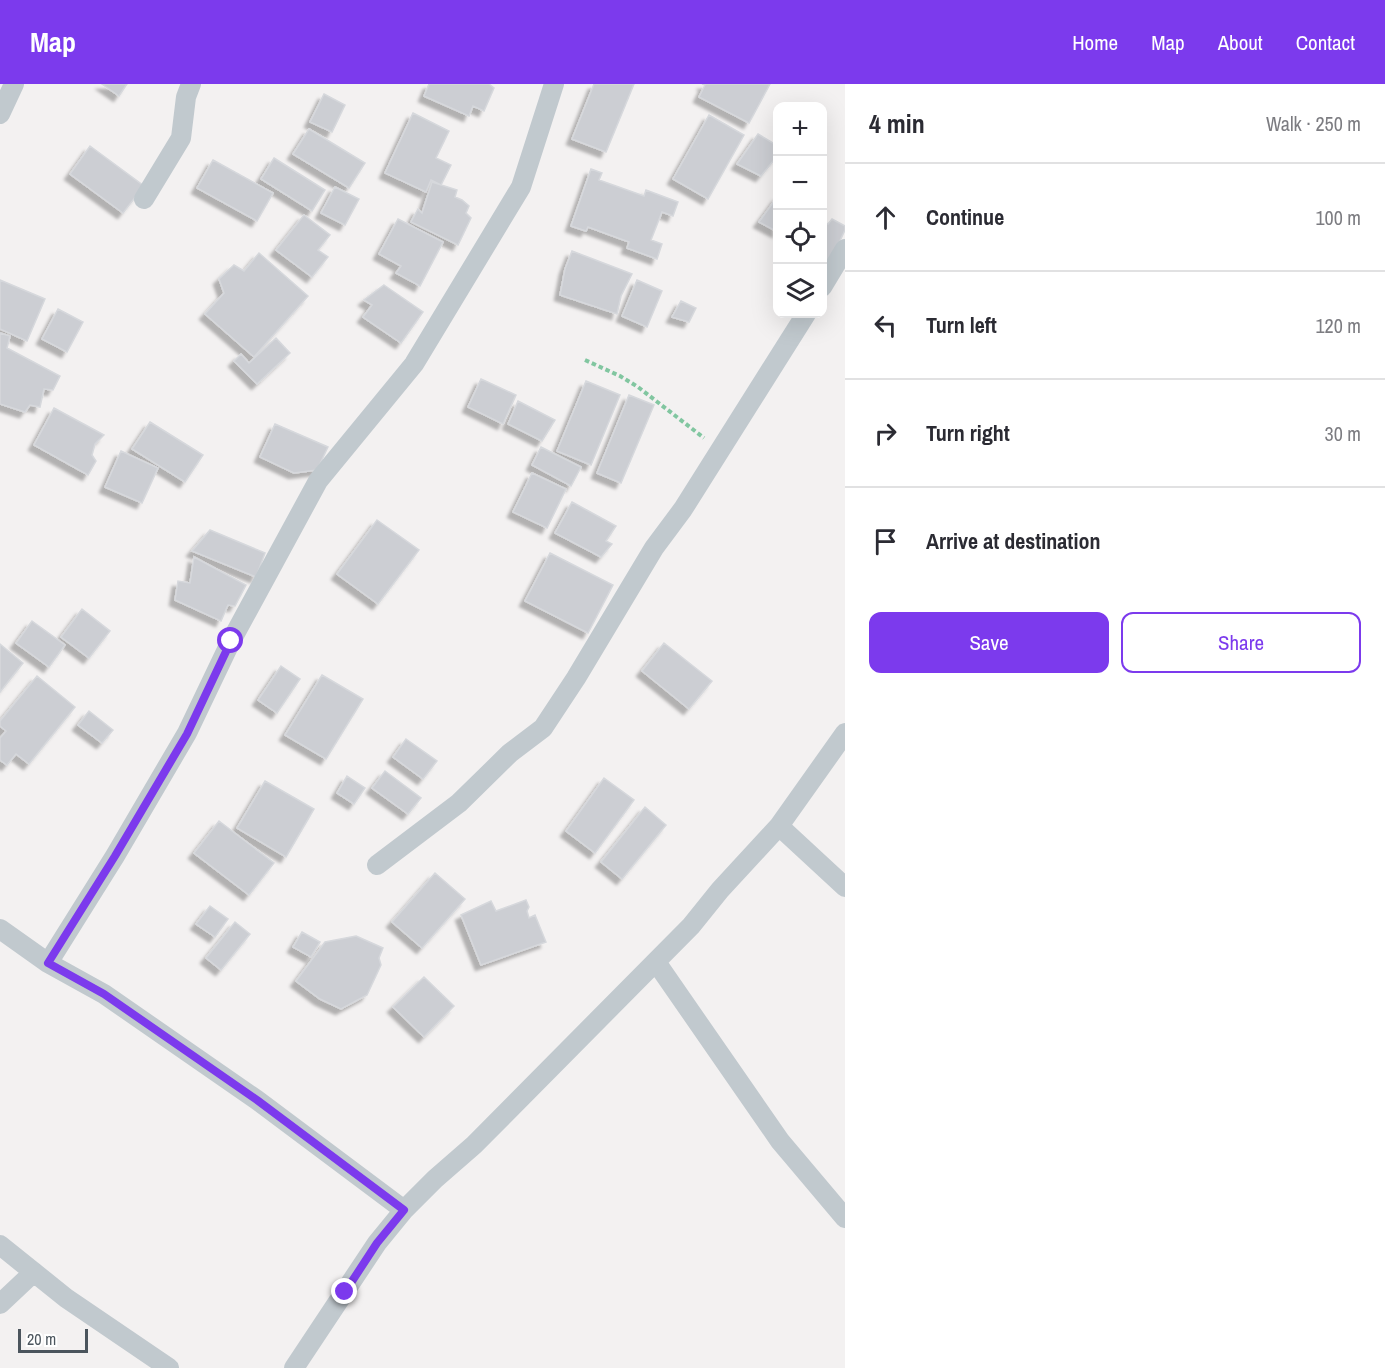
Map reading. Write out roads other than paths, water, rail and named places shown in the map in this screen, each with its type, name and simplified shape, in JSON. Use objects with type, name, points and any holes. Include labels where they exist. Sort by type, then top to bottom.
[{"type":"street","points":[[0,114],[14,84]]},
{"type":"street","points":[[144,199],[181,138],[186,97],[191,84]]},
{"type":"street","points":[[48,963],[187,734],[231,641],[318,482],[414,364],[521,187],[554,84]]},
{"type":"street","points":[[827,279],[845,249]]},
{"type":"street","points":[[376,864],[459,803],[510,753],[543,728],[576,678],[654,548],[683,509],[803,318]]},
{"type":"street","points":[[294,1368],[377,1243],[404,1210],[474,1145],[691,926],[779,825],[845,733]]},
{"type":"street","points":[[779,825],[845,887]]},
{"type":"street","points":[[0,929],[48,963],[104,994],[257,1100],[404,1210]]},
{"type":"street","points":[[656,962],[780,1141],[845,1218]]},
{"type":"street","points":[[0,1245],[66,1298],[169,1368]]},
{"type":"street","points":[[0,1304],[34,1272]]}]
